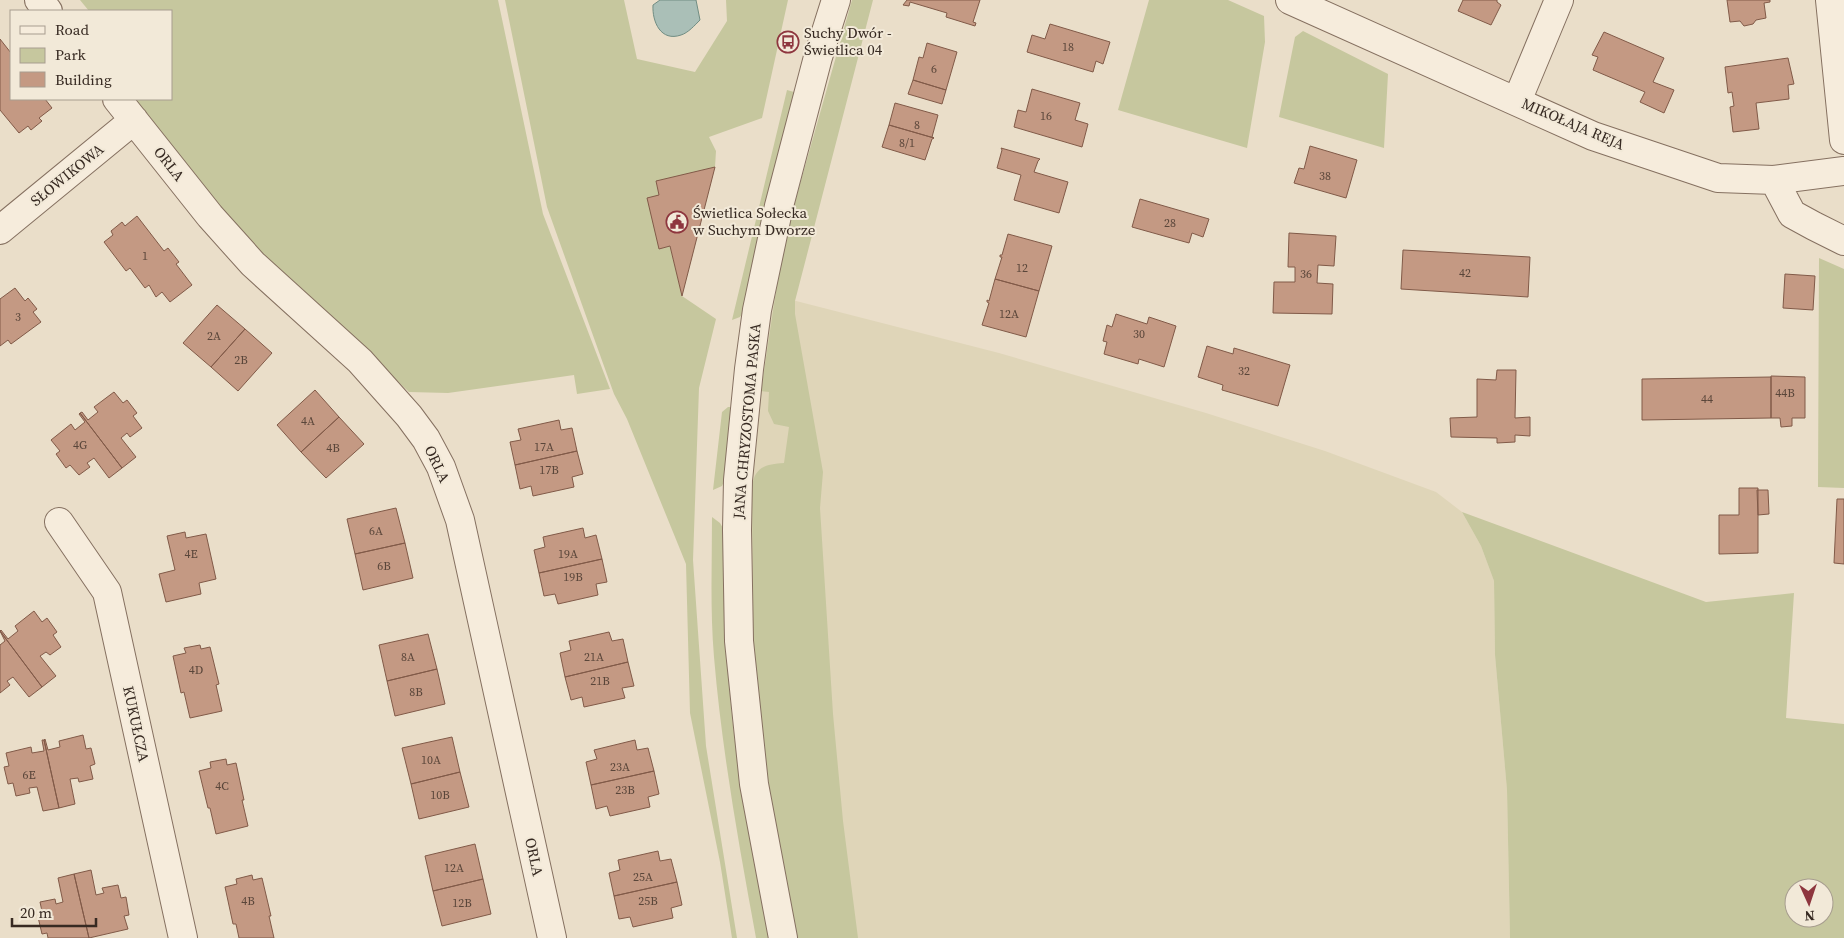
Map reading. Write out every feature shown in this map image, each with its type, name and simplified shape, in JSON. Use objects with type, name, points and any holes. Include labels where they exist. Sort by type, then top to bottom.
[{"type":"street","points":[[39,0],[47,10]]},
{"type":"street","name":"JANA CHRYZOSTOMA PASKA","points":[[783,938],[754,784],[739,641],[738,480],[748,369],[757,310],[779,206],[818,57],[836,0]]},
{"type":"street","name":"MIKOŁAJA REJA","points":[[1290,0],[1594,136],[1718,178],[1774,180],[1844,171]]},
{"type":"street","points":[[1517,101],[1559,0]]},
{"type":"street","points":[[1830,0],[1844,140]]},
{"type":"street","name":"ORLA","points":[[118,100],[210,216],[253,264],[360,361],[409,416],[426,440],[441,467],[460,520],[552,938]]},
{"type":"street","name":"SŁOWIKOWA","points":[[0,230],[134,120]]},
{"type":"street","points":[[1774,180],[1792,214],[1844,241]]},
{"type":"street","name":"KUKUŁCZA","points":[[59,522],[107,592],[183,938]]},
{"type":"shaded area","points":[[660,0],[696,0],[700,20],[684,34],[668,36],[659,29],[654,18],[653,5]]},
{"type":"shaded area","points":[[761,292],[999,353],[1206,413],[1325,451],[1436,492],[1462,512],[1481,546],[1494,581],[1495,655],[1507,790],[1510,938],[783,938],[739,641]]},
{"type":"green space","points":[[80,0],[498,0],[543,214],[610,389],[577,394],[574,375],[448,393],[409,392],[241,233],[136,100],[172,100],[172,10],[88,10]]},
{"type":"green space","points":[[505,0],[624,0],[637,59],[695,72],[727,21],[726,0],[788,0],[762,118],[709,137],[716,151],[715,167],[656,182],[659,195],[659,249],[670,246],[682,296],[716,319],[699,388],[693,560],[706,746],[737,938],[732,938],[720,862],[690,713],[686,564],[627,419],[614,394],[547,207]]},
{"type":"green space","points":[[852,0],[873,0],[795,301],[795,314],[823,472],[820,508],[833,714],[843,821],[858,938],[796,938],[769,787],[755,664],[752,486],[753,480],[762,468],[772,464],[784,463],[789,427],[774,424],[768,411],[769,392],[761,391],[782,251]]},
{"type":"green space","points":[[1149,0],[1228,0],[1264,16],[1265,42],[1247,148],[1118,110]]},
{"type":"green space","points":[[1303,31],[1388,74],[1384,148],[1279,117],[1295,37]]},
{"type":"green space","points":[[787,90],[794,92],[793,107],[744,311],[740,317],[732,320]]},
{"type":"green space","points":[[1819,258],[1844,269],[1844,488],[1818,487]]},
{"type":"green space","points":[[731,407],[725,479],[722,486],[713,490],[722,412]]},
{"type":"green space","points":[[1462,512],[1706,602],[1794,593],[1786,718],[1844,724],[1844,938],[1510,938],[1507,790],[1495,655],[1494,581],[1481,546]]},
{"type":"green space","points":[[712,517],[720,523],[724,530],[727,646],[735,744],[769,938],[756,938],[726,763],[717,693],[713,639]]},
{"type":"building","points":[[907,0],[980,0],[973,22],[976,23],[975,26],[946,17],[947,13],[910,2],[909,6],[903,5]]},
{"type":"building","points":[[1463,0],[1497,0],[1501,5],[1491,25],[1458,11]]},
{"type":"building","points":[[1727,0],[1770,0],[1770,2],[1764,3],[1766,18],[1756,20],[1753,24],[1744,26],[1740,21],[1730,22]]},
{"type":"building","points":[[1050,24],[1110,42],[1103,64],[1096,61],[1093,72],[1027,52],[1032,35],[1045,39]]},
{"type":"building","points":[[1604,32],[1664,58],[1653,82],[1674,90],[1664,113],[1640,102],[1645,92],[1593,70],[1598,57],[1592,55]]},
{"type":"building","points":[[0,39],[10,52],[10,100],[46,100],[52,108],[39,118],[42,121],[31,130],[28,126],[19,133],[0,110]]},
{"type":"building","points":[[927,43],[957,52],[946,90],[913,80],[919,57],[923,58]]},
{"type":"building","points":[[1788,58],[1794,84],[1788,85],[1789,99],[1756,103],[1759,129],[1733,132],[1730,107],[1734,106],[1732,92],[1728,93],[1725,67]]},
{"type":"building","points":[[913,80],[946,90],[942,104],[908,94]]},
{"type":"building","points":[[1032,89],[1080,103],[1075,120],[1088,124],[1082,147],[1014,127],[1018,110],[1026,112]]},
{"type":"building","points":[[895,103],[938,115],[932,137],[934,138],[889,125]]},
{"type":"building","points":[[889,125],[934,138],[925,160],[882,147]]},
{"type":"building","points":[[1310,146],[1357,160],[1346,198],[1294,183],[1299,168],[1304,169]]},
{"type":"building","points":[[1001,148],[1040,159],[1034,172],[1068,182],[1059,213],[1014,200],[1021,175],[997,168]]},
{"type":"building","name":"Świetlica Sołecka w Suchym Dworze","points":[[715,167],[682,296],[670,246],[659,249],[647,198],[659,195],[656,181]]},
{"type":"building","points":[[1140,199],[1209,219],[1203,237],[1192,233],[1189,243],[1132,227]]},
{"type":"building","points":[[137,216],[164,251],[168,248],[179,262],[176,264],[192,285],[170,302],[162,292],[156,297],[149,285],[145,288],[130,268],[126,271],[104,242],[113,235],[111,231],[122,222],[125,226]]},
{"type":"building","points":[[1289,233],[1336,236],[1334,266],[1318,265],[1317,283],[1333,284],[1332,314],[1273,313],[1274,282],[1295,282],[1295,267],[1288,267]]},
{"type":"building","points":[[1008,234],[1052,246],[1039,291],[995,279],[1002,257],[1000,255],[1002,255]]},
{"type":"building","points":[[1403,250],[1530,257],[1528,297],[1401,289]]},
{"type":"building","points":[[1785,274],[1815,276],[1813,310],[1783,308]]},
{"type":"building","points":[[995,279],[1039,291],[1026,337],[982,325],[989,303],[987,300],[989,301]]},
{"type":"building","points":[[15,288],[25,301],[28,298],[37,309],[33,312],[41,322],[11,344],[8,340],[0,346],[0,299]]},
{"type":"building","points":[[217,305],[245,329],[211,367],[183,343]]},
{"type":"building","points":[[1116,314],[1147,324],[1149,317],[1176,326],[1164,367],[1139,359],[1138,364],[1104,354],[1107,342],[1103,341],[1107,325],[1112,327]]},
{"type":"building","points":[[245,329],[272,353],[238,391],[211,367]]},
{"type":"building","points":[[1207,346],[1233,354],[1234,348],[1290,365],[1278,406],[1222,390],[1223,385],[1198,377]]},
{"type":"building","points":[[1497,370],[1516,370],[1515,418],[1530,417],[1530,436],[1515,435],[1515,442],[1497,443],[1497,438],[1451,437],[1450,418],[1477,417],[1477,379],[1496,380]]},
{"type":"building","points":[[1771,376],[1805,377],[1805,418],[1792,418],[1792,426],[1781,427],[1780,418],[1771,418]]},
{"type":"building","points":[[1771,377],[1771,418],[1642,420],[1642,379]]},
{"type":"building","points":[[315,390],[339,417],[301,452],[277,425]]},
{"type":"building","points":[[114,392],[123,403],[127,400],[137,413],[133,416],[142,428],[130,437],[127,433],[121,438],[136,457],[122,468],[80,413],[82,412],[88,420],[98,412],[94,407]]},
{"type":"building","points":[[80,413],[122,468],[109,478],[94,458],[87,463],[90,467],[79,475],[70,465],[66,468],[56,454],[60,451],[51,440],[71,424],[75,430],[85,422]]},
{"type":"building","points":[[339,417],[364,444],[326,478],[301,452]]},
{"type":"building","points":[[559,420],[561,430],[572,428],[577,451],[515,465],[510,442],[521,440],[518,429]]},
{"type":"building","points":[[577,451],[583,474],[572,477],[574,487],[533,496],[531,486],[520,489],[515,465]]},
{"type":"building","points":[[1739,488],[1758,488],[1758,553],[1719,554],[1719,515],[1739,515]]},
{"type":"building","points":[[1757,490],[1768,490],[1769,514],[1758,515]]},
{"type":"building","points":[[1837,499],[1844,499],[1844,564],[1834,563]]},
{"type":"building","points":[[396,508],[405,543],[355,554],[347,519]]},
{"type":"building","points":[[583,528],[585,538],[596,535],[602,559],[539,573],[534,550],[545,547],[543,537]]},
{"type":"building","points":[[185,532],[186,538],[206,534],[216,579],[199,583],[201,594],[166,602],[159,574],[175,570],[167,536]]},
{"type":"building","points":[[405,543],[413,578],[363,590],[355,554]]},
{"type":"building","points":[[602,559],[607,582],[596,584],[598,595],[558,604],[555,594],[544,596],[539,573]]},
{"type":"building","points":[[34,611],[42,622],[47,618],[57,632],[53,635],[61,647],[50,655],[46,652],[40,656],[56,676],[42,687],[0,631],[8,639],[18,631],[15,626]]},
{"type":"building","points":[[0,631],[42,687],[29,697],[13,677],[7,681],[10,685],[0,693],[0,645],[5,641]]},
{"type":"building","points":[[609,632],[612,641],[623,639],[628,662],[565,677],[560,653],[571,650],[569,641]]},
{"type":"building","points":[[428,634],[437,669],[387,681],[379,645]]},
{"type":"building","points":[[200,645],[201,649],[210,647],[219,684],[216,685],[222,711],[190,718],[184,692],[181,693],[173,656],[186,653],[184,648]]},
{"type":"building","points":[[628,662],[634,686],[622,688],[625,698],[584,707],[582,697],[571,700],[565,677]]},
{"type":"building","points":[[437,669],[445,704],[395,716],[387,681]]},
{"type":"building","points":[[83,735],[86,749],[91,748],[95,764],[90,766],[93,779],[79,782],[78,778],[70,779],[75,804],[59,808],[44,740],[48,750],[60,747],[59,741]]},
{"type":"building","points":[[452,737],[460,772],[411,784],[402,748]]},
{"type":"building","points":[[42,740],[44,740],[59,808],[43,811],[37,787],[29,788],[30,793],[16,796],[13,783],[8,784],[4,767],[9,766],[6,753],[31,747],[32,753],[44,751]]},
{"type":"building","points":[[635,740],[637,750],[648,748],[654,771],[591,785],[586,762],[597,759],[594,750]]},
{"type":"building","points":[[226,759],[227,765],[236,763],[248,826],[216,834],[199,771],[211,768],[210,762]]},
{"type":"building","points":[[654,771],[659,794],[648,797],[650,807],[610,816],[607,806],[596,809],[591,785]]},
{"type":"building","points":[[460,772],[469,807],[419,819],[411,784]]},
{"type":"building","points":[[475,844],[483,879],[433,891],[425,856]]},
{"type":"building","points":[[658,851],[660,861],[671,859],[677,882],[614,896],[609,873],[620,870],[618,860]]},
{"type":"building","points":[[91,870],[96,895],[104,893],[102,888],[118,885],[121,898],[126,897],[129,915],[124,916],[128,929],[89,938],[74,874]]},
{"type":"building","points":[[74,874],[89,938],[48,938],[47,933],[42,934],[38,917],[43,916],[40,902],[55,899],[56,904],[63,902],[58,878]]},
{"type":"building","points":[[252,875],[253,880],[262,878],[274,938],[239,938],[236,924],[233,924],[225,887],[237,884],[236,879]]},
{"type":"building","points":[[483,879],[491,914],[442,926],[433,891]]},
{"type":"building","points":[[677,882],[682,905],[671,908],[673,918],[633,927],[630,917],[619,919],[614,896]]},
{"type":"place","name":"Suchy Dwór - Świetlica 04","points":[[788,42]]},
{"type":"place","name":"Świetlica Sołecka w Suchym Dworze","points":[[677,222]]}]
